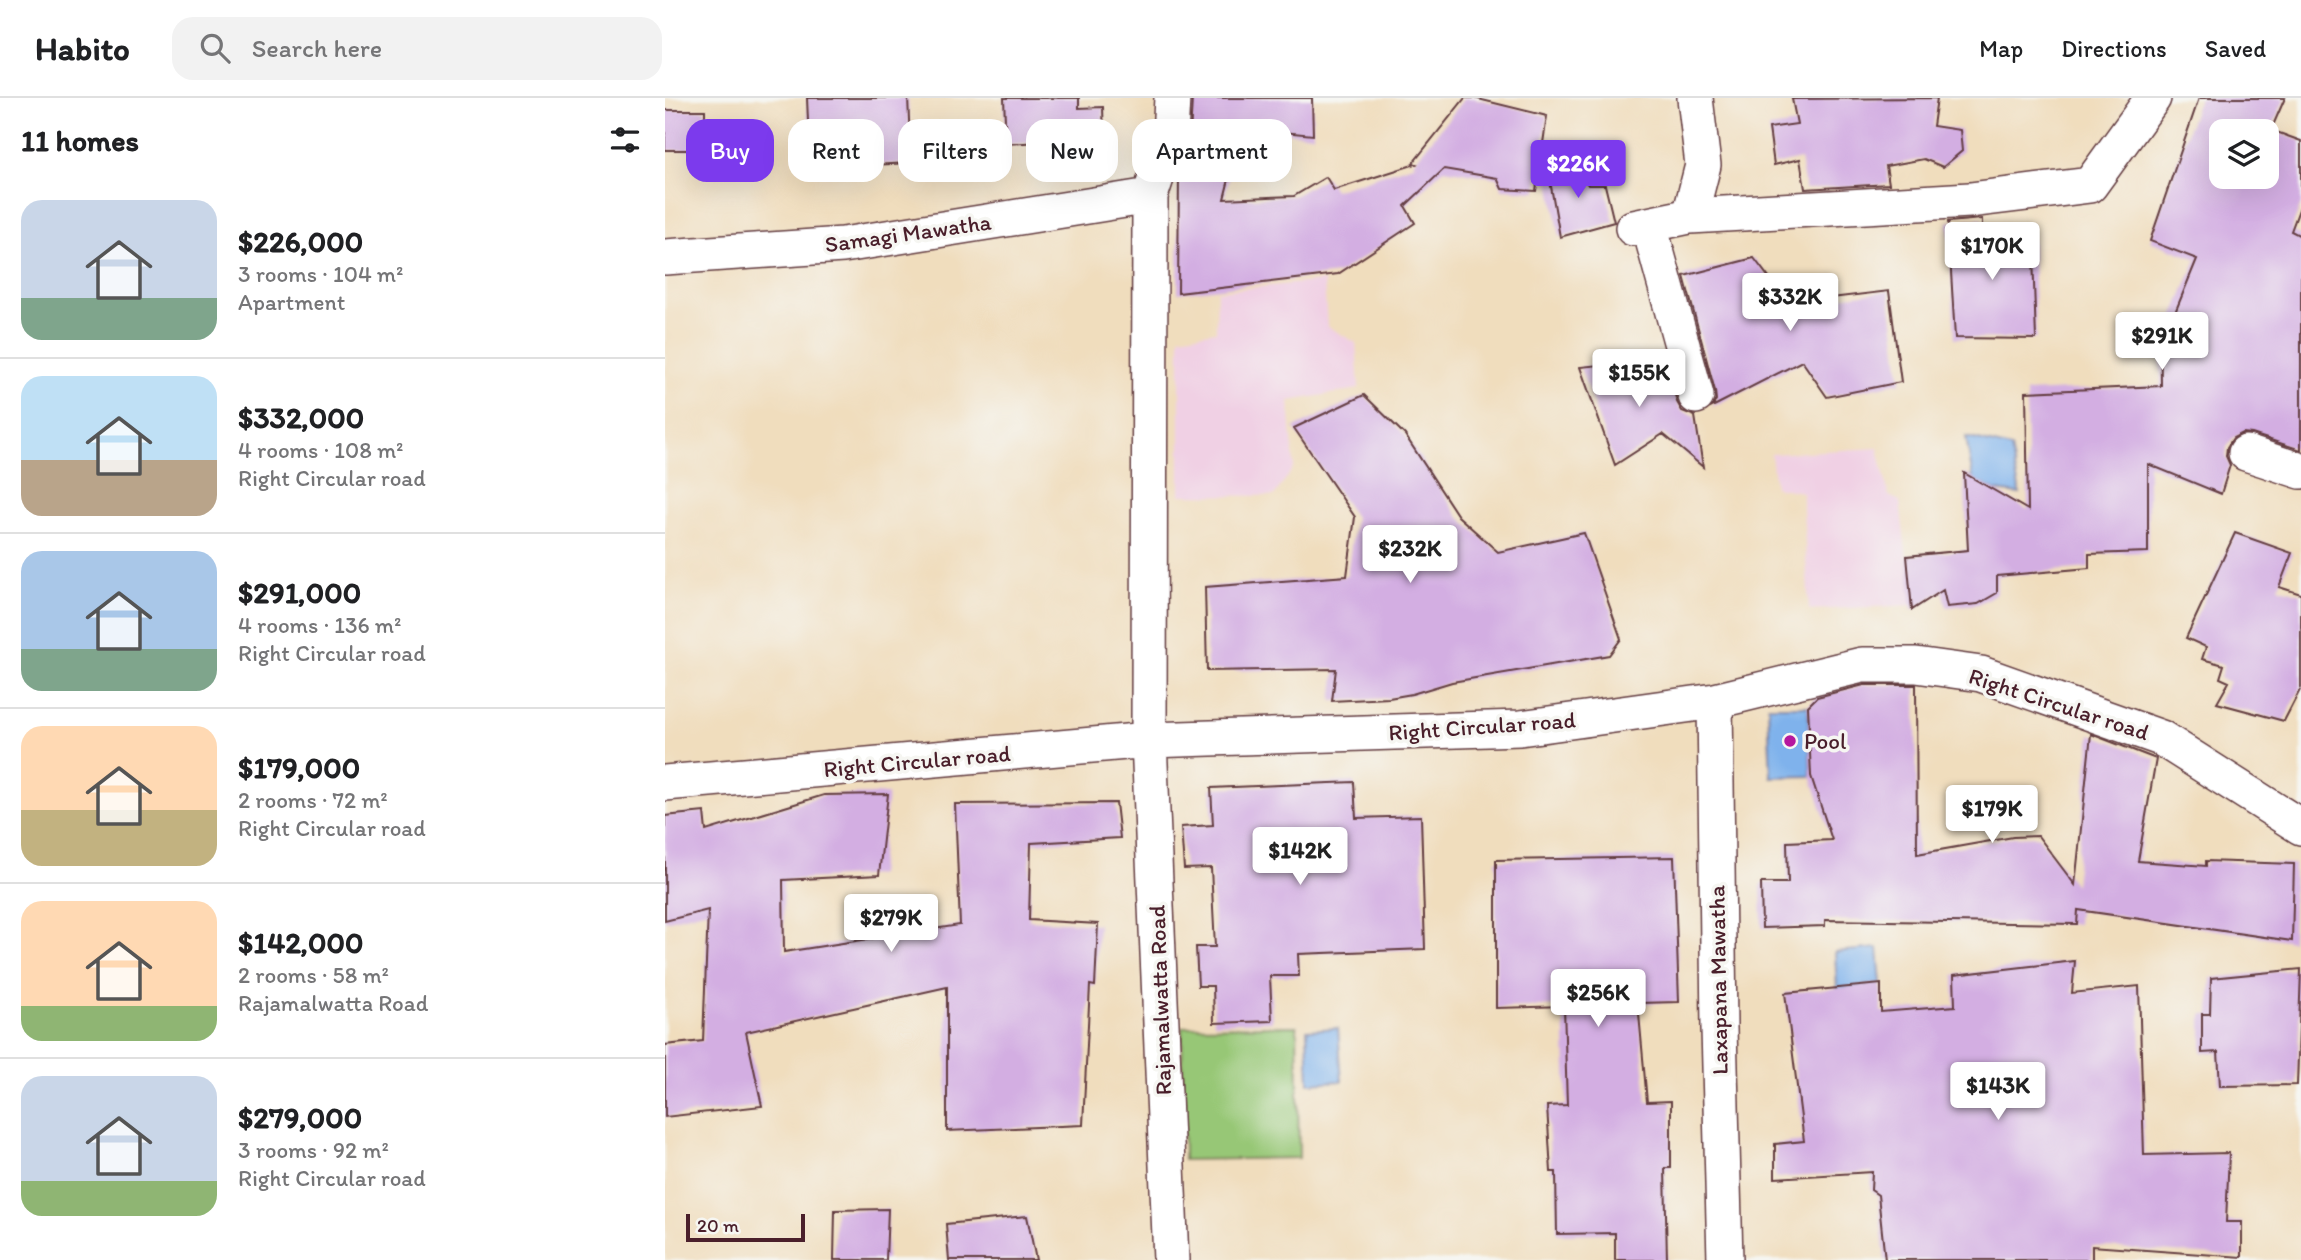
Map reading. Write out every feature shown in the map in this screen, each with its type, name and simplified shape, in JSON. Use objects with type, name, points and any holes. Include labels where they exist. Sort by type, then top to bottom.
[{"type":"street","name":"Rajamalwatta Road","points":[[1171,1260],[1149,740],[1150,196],[1170,136],[1172,98]]},
{"type":"street","points":[[1690,216],[1703,165],[1695,98]]},
{"type":"street","points":[[1696,396],[1641,226],[1690,216],[1970,200],[2090,185],[2153,98]]},
{"type":"street","name":"Samagi Mawatha","points":[[665,257],[843,245],[1150,196]]},
{"type":"street","points":[[2246,453],[2301,471]]},
{"type":"street","name":"Right Circular road","points":[[665,783],[1149,740],[1520,728],[1715,701],[1862,665],[1916,665],[1981,674],[2161,738],[2301,827]]},
{"type":"street","name":"Laxapana Mawatha","points":[[1715,701],[1725,1260]]},
{"type":"shaded area","points":[[1324,281],[1327,326],[1356,343],[1359,389],[1289,401],[1294,467],[1274,496],[1180,495],[1180,337],[1216,331],[1217,291]]},
{"type":"shaded area","points":[[1878,448],[1889,496],[1900,501],[1912,605],[1809,610],[1802,492],[1775,487],[1771,454]]},
{"type":"green space","points":[[1297,1026],[1299,1158],[1184,1160],[1182,1027]]},
{"type":"water","points":[[1966,437],[2011,448],[2020,494],[1995,491],[1973,479]]},
{"type":"water","name":"Pool","points":[[1768,706],[1808,706],[1811,776],[1771,777]]},
{"type":"water","points":[[1878,948],[1881,984],[1837,989],[1835,952]]},
{"type":"water","points":[[1338,1028],[1342,1081],[1309,1083],[1307,1030]]},
{"type":"building","points":[[807,98],[908,98],[909,119],[898,119],[898,164],[884,164],[884,119],[808,119]]},
{"type":"building","points":[[1004,98],[1079,98],[1079,108],[1103,107],[1103,119],[1026,119],[1026,143],[1012,144],[1012,119],[1005,119]]},
{"type":"building","points":[[1192,98],[1312,98],[1313,135],[1292,133],[1292,119],[1191,119]]},
{"type":"building","points":[[1465,98],[1547,116],[1536,191],[1502,189],[1497,178],[1444,169],[1405,206],[1415,223],[1338,274],[1178,293],[1179,182],[1228,182],[1224,199],[1294,196],[1326,177],[1334,190],[1416,164],[1413,163]]},
{"type":"building","points":[[1937,98],[1933,126],[1960,130],[1962,151],[1943,167],[1924,159],[1886,166],[1889,184],[1805,189],[1800,159],[1774,165],[1769,128],[1797,124],[1792,99]]},
{"type":"building","points":[[2199,98],[2285,98],[2276,119],[2209,119],[2209,189],[2279,189],[2279,133],[2301,141],[2301,204],[2291,231],[2301,236],[2301,450],[2252,434],[2243,433],[2233,438],[2227,447],[2226,456],[2230,465],[2221,494],[2148,464],[2148,552],[2089,554],[2089,568],[1997,576],[1997,593],[1978,604],[1947,607],[1943,590],[1912,610],[1907,556],[1968,550],[1964,473],[2028,510],[2026,392],[2161,386],[2160,316],[2172,320],[2197,259],[2150,241]]},
{"type":"building","points":[[665,110],[705,110],[705,119],[686,119],[686,150],[665,150]]},
{"type":"building","points":[[1547,164],[1576,164],[1588,185],[1605,185],[1614,222],[1560,237]]},
{"type":"building","points":[[1982,219],[1982,235],[2032,227],[2036,339],[1955,338],[1948,222]]},
{"type":"building","points":[[1754,258],[1779,291],[1790,288],[1794,297],[1823,299],[1889,291],[1901,382],[1827,397],[1802,361],[1712,407],[1716,400],[1715,391],[1684,276]]},
{"type":"building","points":[[1629,362],[1632,371],[1666,362],[1677,402],[1682,411],[1695,416],[1703,467],[1663,434],[1615,465],[1580,367]]},
{"type":"building","points":[[1364,395],[1405,435],[1458,516],[1498,552],[1584,533],[1621,639],[1609,655],[1452,682],[1389,698],[1332,701],[1336,669],[1207,671],[1205,587],[1347,576],[1355,517],[1294,428]]},
{"type":"building","points":[[2235,533],[2292,553],[2279,587],[2301,594],[2301,688],[2284,721],[2217,703],[2229,682],[2220,678],[2224,665],[2202,659],[2206,647],[2186,638]]},
{"type":"building","points":[[1864,685],[1916,685],[1917,854],[2013,837],[2038,836],[2075,885],[2091,734],[2156,759],[2138,861],[2206,866],[2206,861],[2294,864],[2292,941],[2078,910],[2077,924],[1825,920],[1825,926],[1762,928],[1761,883],[1788,883],[1787,842],[1832,840],[1811,776],[1808,706],[1817,697]]},
{"type":"building","points":[[1354,782],[1356,818],[1421,816],[1425,949],[1298,954],[1299,976],[1270,976],[1272,1021],[1214,1023],[1213,986],[1198,986],[1196,947],[1215,947],[1211,868],[1184,869],[1181,827],[1213,825],[1211,788]]},
{"type":"building","points":[[888,794],[879,875],[783,880],[784,952],[960,925],[955,804],[1116,803],[1120,838],[1031,843],[1029,920],[1098,924],[1095,986],[1090,985],[1083,1125],[947,1131],[947,987],[746,1032],[762,1106],[665,1117],[665,1045],[703,1041],[708,910],[665,921],[665,816],[704,812],[706,831],[824,795]]},
{"type":"building","points":[[1674,857],[1679,1002],[1638,1003],[1647,1102],[1671,1101],[1671,1168],[1665,1168],[1667,1260],[1615,1260],[1615,1233],[1557,1234],[1556,1172],[1551,1172],[1547,1106],[1567,1105],[1564,1006],[1496,1008],[1496,860]]},
{"type":"building","points":[[2075,961],[2072,993],[2139,986],[2144,1155],[2229,1153],[2226,1222],[2242,1222],[2242,1257],[2092,1246],[2092,1260],[1885,1260],[1878,1195],[1871,1190],[1872,1172],[1775,1178],[1775,1144],[1804,1141],[1785,993],[1881,984],[1881,1012],[1955,1006],[1954,975]]},
{"type":"building","points":[[2301,969],[2297,1085],[2220,1086],[2218,1052],[2202,1053],[2202,1014],[2210,1014],[2211,978]]},
{"type":"building","points":[[888,1209],[886,1260],[834,1260],[835,1210]]},
{"type":"building","points":[[1027,1216],[1036,1260],[949,1260],[946,1224]]},
{"type":"place","name":"Pool","points":[[1790,741]]}]
